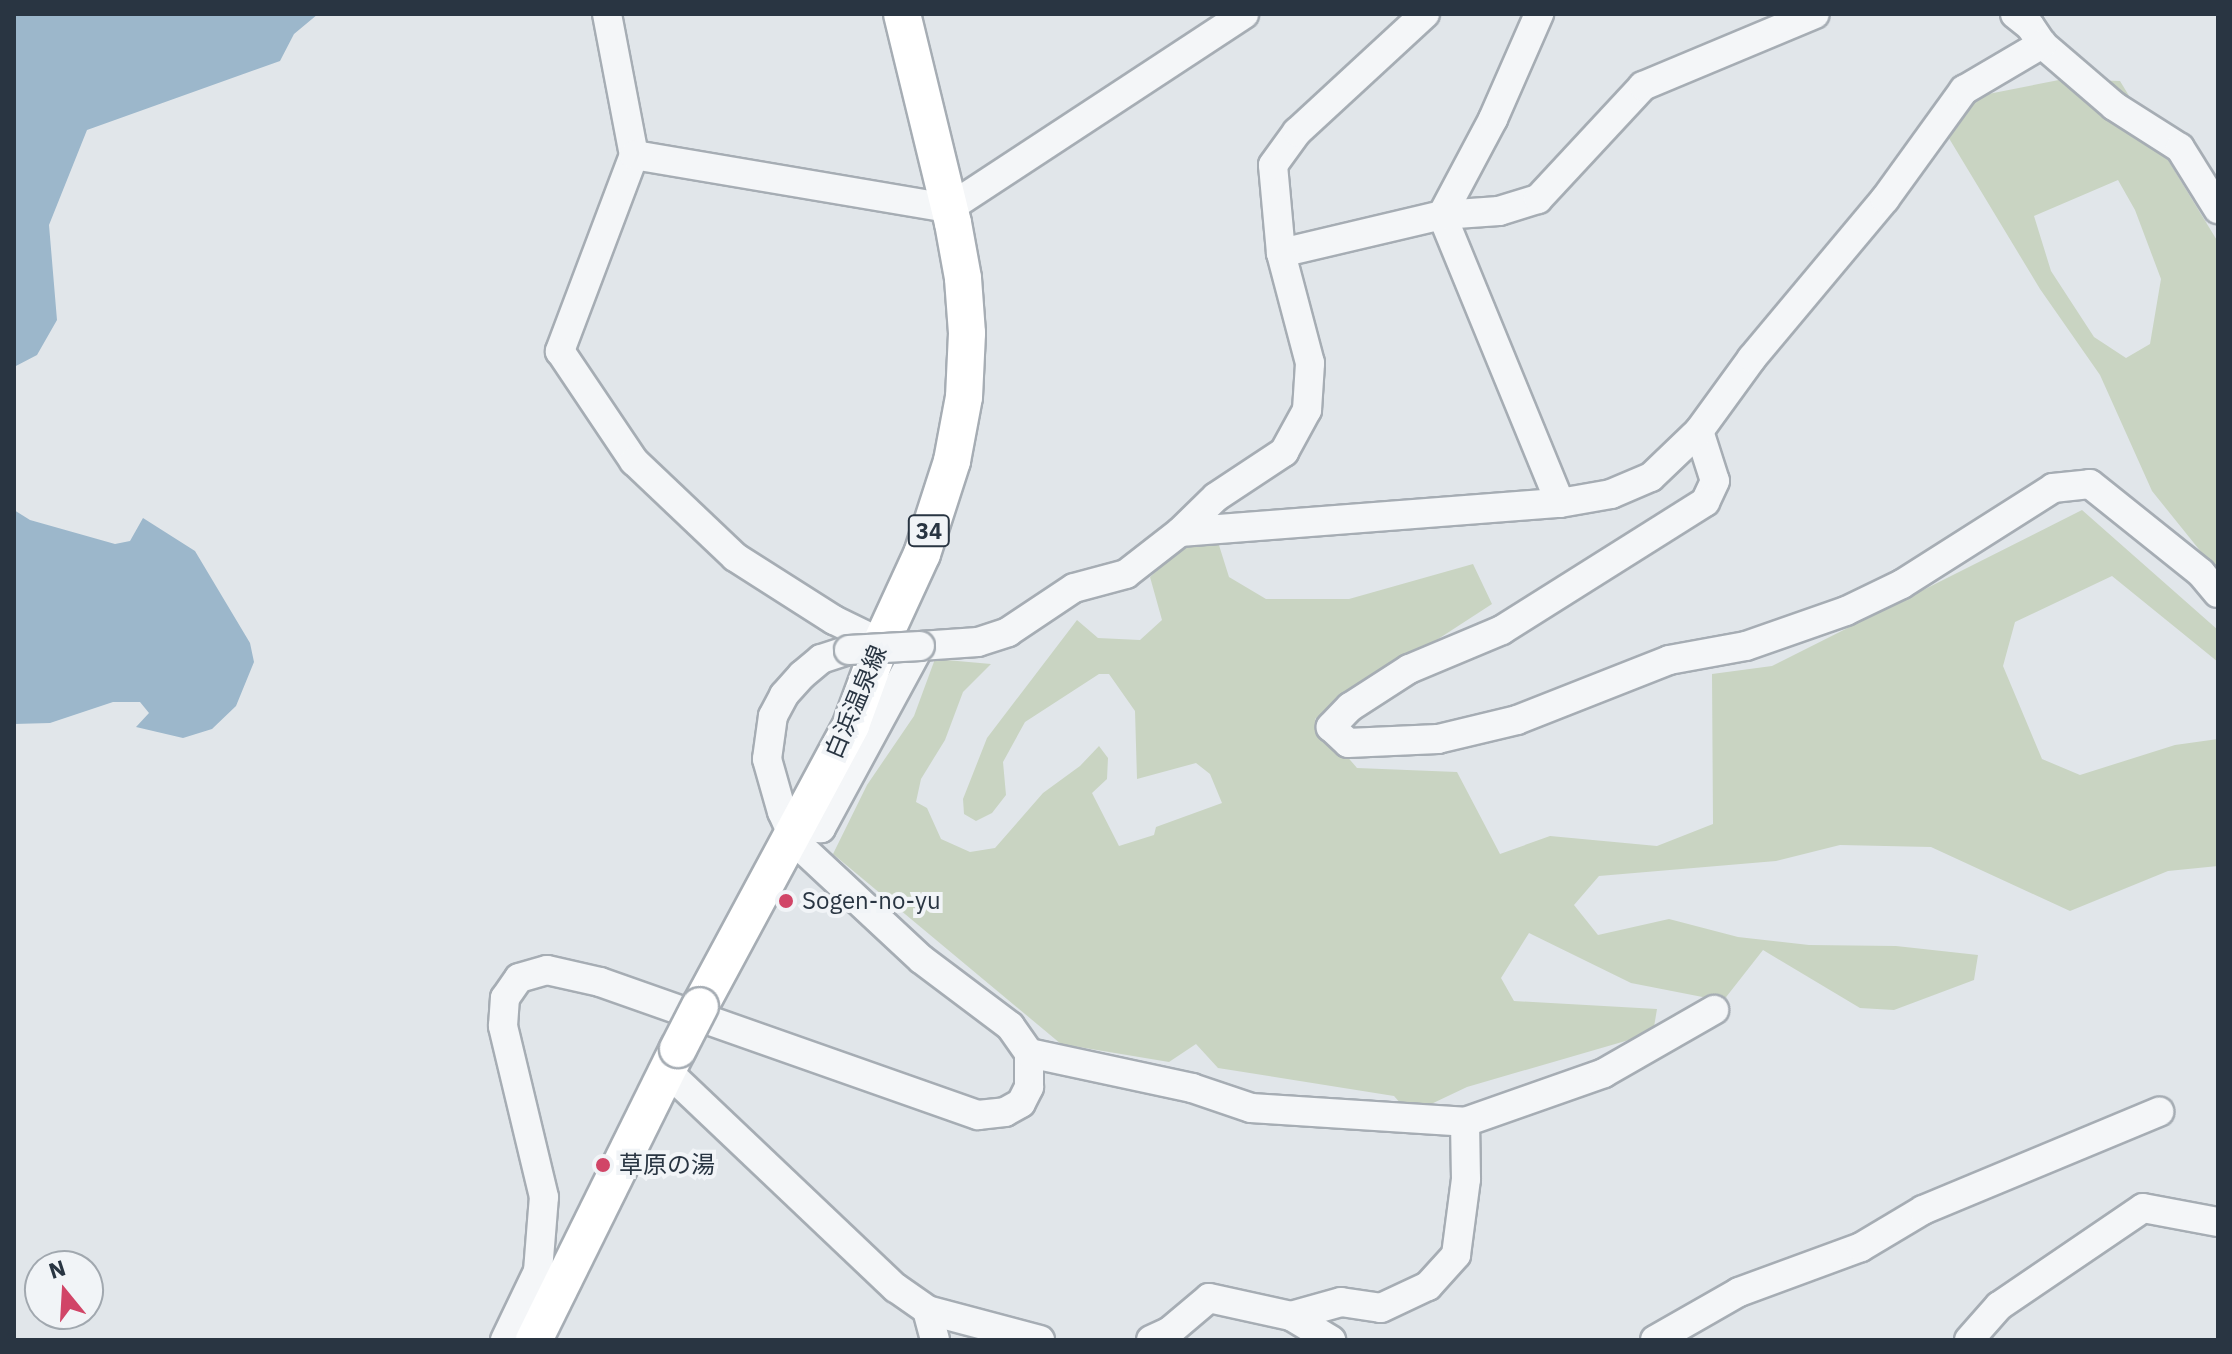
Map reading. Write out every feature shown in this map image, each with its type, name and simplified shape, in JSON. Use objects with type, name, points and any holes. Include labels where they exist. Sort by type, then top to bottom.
[{"type":"main road","name":"白浜温泉線","points":[[534,1340],[700,1006],[851,725],[865,646],[922,554],[952,461],[964,397],[966,319],[963,278],[902,14]]},
{"type":"street","points":[[607,14],[634,155],[560,351],[634,461],[735,557],[834,620],[865,646]]},
{"type":"street","points":[[634,155],[949,208],[1244,14]]},
{"type":"street","points":[[505,1340],[538,1271],[544,1197],[503,1026],[505,998],[519,978],[547,970],[600,982],[978,1115],[1005,1112],[1021,1103],[1029,1087],[1029,1053],[1010,1026],[921,959],[794,830],[771,783],[767,759],[773,716],[784,695],[821,659],[865,646],[978,642],[1008,632],[1074,588],[1126,574],[1180,532],[1216,497],[1284,452],[1307,410],[1310,363],[1281,253],[1273,165],[1297,132],[1425,14]]},
{"type":"street","points":[[1442,215],[1493,119],[1539,14]]},
{"type":"street","points":[[1281,253],[1442,215],[1499,211],[1538,199],[1643,86],[1815,14]]},
{"type":"street","points":[[2015,14],[2030,26],[2042,44],[2114,106],[2180,148],[2218,209]]},
{"type":"street","points":[[1180,532],[1560,503],[1611,494],[1651,477],[1699,431],[1752,358],[1885,199],[1964,90],[2042,44]]},
{"type":"street","points":[[1442,215],[1560,503]]},
{"type":"street","points":[[1699,431],[1715,481],[1705,502],[1502,630],[1409,669],[1350,707],[1331,727],[1348,743],[1438,739],[1517,720],[1669,660],[1746,646],[1846,611],[1902,584],[2053,488],[2090,484],[2201,573],[2218,593]]},
{"type":"street","points":[[794,830],[821,828],[920,646]]},
{"type":"street","points":[[1029,1053],[1192,1088],[1251,1108],[1465,1122],[1604,1073],[1714,1010]]},
{"type":"street","points":[[673,1061],[896,1288],[927,1310],[1040,1340]]},
{"type":"street","points":[[1655,1340],[1739,1292],[1861,1247],[1923,1210],[2159,1112]]},
{"type":"street","points":[[1291,1316],[1341,1302],[1381,1308],[1428,1286],[1456,1255],[1466,1179],[1465,1122]]},
{"type":"street","points":[[1969,1340],[1999,1306],[2143,1208],[2218,1222]]},
{"type":"street","points":[[1151,1340],[1170,1331],[1209,1298],[1291,1316],[1331,1340]]},
{"type":"street","points":[[927,1310],[935,1340]]},
{"type":"green space","points":[[2064,79],[2120,81],[2218,242],[2218,567],[2210,563],[2152,491],[2100,375],[2040,289],[1947,135],[1973,97]],"holes":[[[2118,180],[2135,210],[2161,279],[2150,344],[2126,358],[2094,337],[2051,271],[2034,216]]]},
{"type":"green space","points":[[2082,510],[2218,630],[2218,662],[2112,576],[2015,622],[2003,666],[2042,759],[2080,775],[2175,745],[2218,739],[2218,866],[2168,871],[2070,911],[1931,847],[1840,845],[1776,861],[1599,876],[1574,905],[1598,935],[1669,919],[1738,937],[1809,945],[1896,946],[1978,955],[1974,980],[1894,1010],[1860,1008],[1763,950],[1723,1001],[1631,983],[1529,933],[1501,978],[1514,1001],[1657,1009],[1653,1033],[1467,1087],[1410,1114],[1394,1096],[1218,1068],[1196,1044],[1169,1062],[1061,1044],[833,854],[867,785],[914,716],[935,659],[991,664],[963,692],[945,740],[921,779],[916,802],[927,808],[941,839],[970,852],[995,848],[1043,793],[1080,766],[1099,746],[1108,758],[1107,779],[1092,793],[1119,846],[1154,835],[1156,827],[1222,803],[1210,774],[1196,763],[1137,779],[1135,711],[1109,674],[1099,674],[1025,722],[1003,762],[1006,795],[992,813],[976,821],[964,814],[963,799],[987,738],[1077,620],[1098,638],[1140,640],[1162,620],[1150,577],[1184,546],[1218,542],[1229,577],[1266,599],[1349,599],[1473,564],[1492,604],[1315,719],[1357,768],[1457,772],[1500,854],[1550,836],[1657,846],[1713,824],[1712,674],[1772,666]]},
{"type":"water","points":[[14,14],[318,14],[294,34],[280,61],[87,130],[49,225],[57,320],[37,355],[14,367]]},
{"type":"water","points":[[14,510],[30,520],[115,544],[130,541],[143,518],[195,551],[250,643],[254,662],[236,706],[212,729],[183,738],[136,727],[149,713],[140,702],[113,702],[50,723],[14,724]]},
{"type":"place","name":"Sogen-no-yu","points":[[786,901]]},
{"type":"place","name":"草原の湯","points":[[603,1165]]}]
